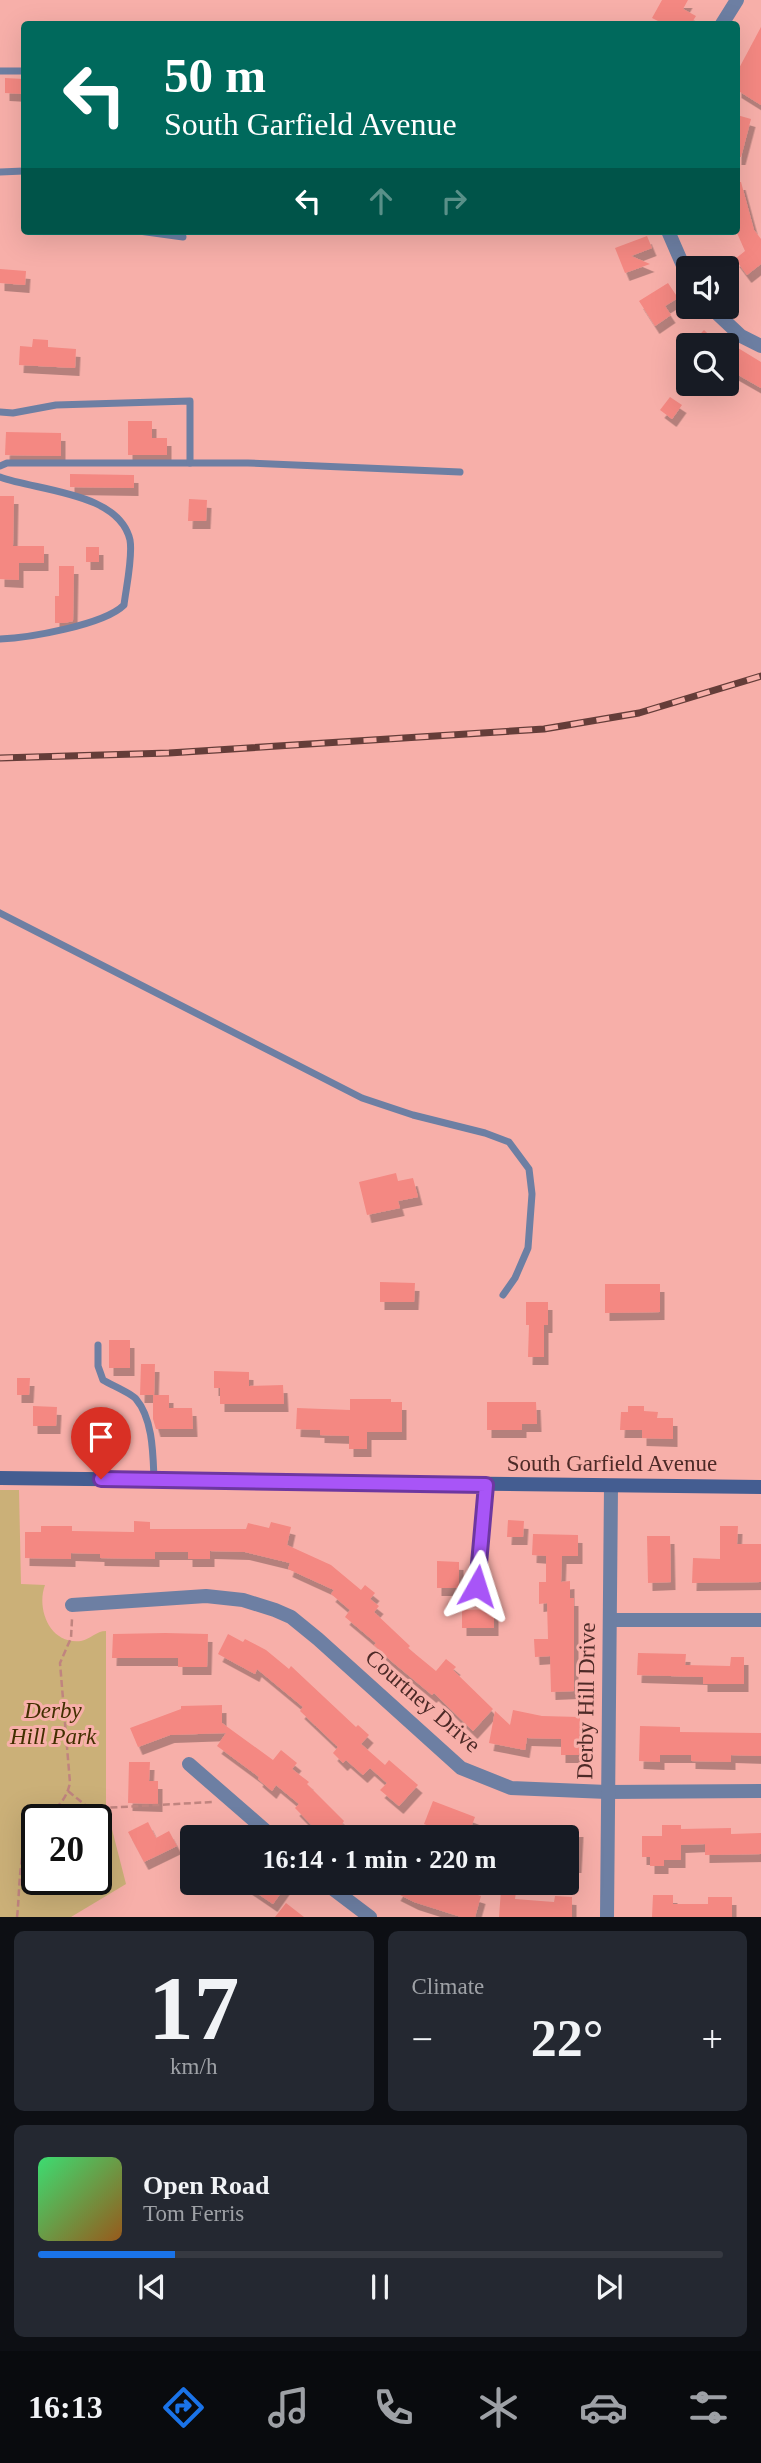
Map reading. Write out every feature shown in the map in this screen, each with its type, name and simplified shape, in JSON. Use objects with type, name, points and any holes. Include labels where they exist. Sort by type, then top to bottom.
[{"type":"street","points":[[724,21],[737,0]]},
{"type":"street","points":[[670,235],[679,256]]},
{"type":"street","points":[[723,319],[741,336],[761,346]]},
{"type":"street","name":"South Garfield Avenue","points":[[0,1478],[761,1487]]},
{"type":"street","name":"Derby Hill Drive","points":[[607,1917],[611,1486]]},
{"type":"street","name":"Courtney Drive","points":[[72,1605],[206,1595],[243,1600],[275,1610],[291,1617],[318,1639],[461,1768],[511,1788],[607,1792],[761,1791]]},
{"type":"street","points":[[610,1620],[761,1620]]},
{"type":"street","points":[[189,1764],[259,1825]]},
{"type":"street","points":[[339,1895],[370,1917]]},
{"type":"lane","points":[[0,71],[21,71]]},
{"type":"lane","points":[[0,172],[21,171]]},
{"type":"lane","points":[[168,235],[183,237]]},
{"type":"lane","points":[[0,412],[13,413],[55,405],[190,401],[190,463]]},
{"type":"lane","points":[[0,466],[7,463],[248,463],[460,472]]},
{"type":"lane","points":[[0,477],[89,499],[124,524],[131,543],[124,605],[118,611],[83,624],[36,635],[0,639]]},
{"type":"lane","points":[[0,913],[362,1098],[509,1142],[529,1170],[532,1194],[528,1248],[515,1278],[503,1295]]},
{"type":"lane","points":[[98,1345],[98,1366],[103,1380],[133,1396],[144,1415],[151,1437],[154,1480]]},
{"type":"lane","points":[[471,1597],[477,1586],[486,1485]]},
{"type":"path","points":[[60,1804],[67,1796],[70,1783],[60,1663],[71,1638],[72,1605]]},
{"type":"path","points":[[68,1791],[83,1804]]},
{"type":"path","points":[[112,1809],[231,1800]]},
{"type":"path","points":[[17,1917],[21,1880]]},
{"type":"green space","name":"Derby Hill Park","points":[[0,1490],[19,1490],[21,1584],[45,1585],[42,1604],[48,1624],[61,1637],[70,1641],[81,1641],[106,1631],[106,1804],[21,1804],[21,1895],[108,1895],[71,1917],[0,1917]]},
{"type":"green space","name":"Derby Hill Park","points":[[112,1829],[126,1884],[112,1892]]},
{"type":"building","points":[[662,0],[688,0],[683,9],[696,16],[693,21],[658,21],[652,18]]},
{"type":"building","points":[[761,27],[761,105],[740,92],[740,66]]},
{"type":"building","points":[[5,78],[21,79],[21,94],[5,93]]},
{"type":"building","points":[[740,116],[751,119],[740,157]]},
{"type":"building","points":[[741,182],[754,230],[761,239],[761,264],[747,275],[739,264],[739,256],[745,251],[738,235],[740,235]]},
{"type":"building","points":[[647,236],[652,248],[631,256],[650,264],[625,273],[615,248]]},
{"type":"building","points":[[0,269],[26,271],[25,285],[0,283]]},
{"type":"building","points":[[668,283],[676,295],[676,299],[665,306],[671,315],[655,326],[639,301]]},
{"type":"building","points":[[33,339],[48,340],[48,347],[76,349],[75,368],[19,365],[20,346],[32,347]]},
{"type":"building","points":[[739,349],[761,362],[761,388],[739,375]]},
{"type":"building","points":[[670,397],[682,405],[672,419],[660,410]]},
{"type":"building","points":[[128,421],[152,421],[152,438],[167,438],[167,455],[128,455]]},
{"type":"building","points":[[6,432],[61,433],[61,456],[5,455]]},
{"type":"building","points":[[70,474],[134,475],[134,488],[70,487]]},
{"type":"building","points":[[0,496],[14,496],[13,546],[44,546],[44,563],[19,563],[19,580],[0,579]]},
{"type":"building","points":[[189,499],[207,500],[206,521],[188,521]]},
{"type":"building","points":[[86,547],[99,547],[99,562],[86,562]]},
{"type":"building","points":[[59,566],[74,566],[73,621],[64,623],[55,623],[55,596],[59,596]]},
{"type":"building","points":[[396,1173],[398,1181],[413,1178],[418,1197],[398,1201],[400,1208],[367,1215],[359,1182]]},
{"type":"building","points":[[380,1282],[415,1283],[414,1302],[380,1302]]},
{"type":"building","points":[[605,1284],[660,1284],[660,1312],[605,1313]]},
{"type":"building","points":[[526,1302],[548,1302],[548,1325],[544,1325],[544,1357],[528,1357],[529,1325],[526,1325]]},
{"type":"building","points":[[109,1340],[130,1340],[130,1368],[109,1368]]},
{"type":"building","points":[[141,1364],[155,1364],[154,1395],[140,1395]]},
{"type":"building","points":[[214,1371],[249,1372],[249,1386],[283,1385],[284,1404],[220,1404],[220,1388],[214,1388]]},
{"type":"building","points":[[17,1378],[30,1378],[29,1395],[17,1395]]},
{"type":"building","points":[[153,1395],[169,1395],[169,1408],[192,1408],[193,1429],[156,1429],[153,1419]]},
{"type":"building","points":[[350,1399],[391,1399],[391,1402],[402,1402],[402,1432],[367,1432],[367,1449],[349,1449],[349,1436],[320,1435],[320,1430],[296,1429],[297,1408],[350,1410]]},
{"type":"building","points":[[487,1402],[536,1402],[537,1424],[522,1424],[522,1430],[487,1430]]},
{"type":"building","points":[[33,1406],[57,1407],[56,1426],[33,1426]]},
{"type":"building","points":[[628,1406],[644,1406],[644,1411],[658,1412],[657,1418],[673,1418],[673,1439],[642,1438],[642,1430],[620,1430],[621,1412],[628,1412]]},
{"type":"building","points":[[508,1520],[524,1521],[523,1537],[507,1537]]},
{"type":"building","points":[[134,1521],[150,1522],[150,1529],[246,1529],[248,1523],[269,1528],[271,1522],[291,1527],[287,1545],[331,1565],[361,1590],[365,1585],[375,1593],[370,1599],[379,1606],[374,1612],[410,1646],[408,1648],[436,1671],[446,1659],[456,1667],[453,1670],[493,1709],[473,1731],[434,1693],[432,1695],[390,1660],[374,1645],[376,1643],[345,1617],[350,1610],[331,1594],[334,1590],[288,1569],[290,1563],[245,1552],[210,1551],[210,1559],[188,1559],[188,1552],[155,1552],[155,1559],[100,1558],[100,1554],[71,1553],[71,1559],[25,1558],[25,1532],[41,1532],[41,1526],[72,1526],[72,1531],[134,1532]]},
{"type":"building","points":[[720,1526],[738,1526],[737,1544],[761,1544],[761,1582],[692,1583],[693,1558],[720,1559]]},
{"type":"building","points":[[533,1534],[578,1535],[578,1556],[562,1556],[561,1582],[570,1581],[570,1598],[574,1598],[574,1691],[551,1692],[550,1656],[535,1657],[534,1639],[548,1639],[547,1603],[539,1604],[539,1582],[546,1582],[546,1556],[532,1555]]},
{"type":"building","points":[[647,1536],[670,1536],[671,1582],[648,1583]]},
{"type":"building","points":[[437,1561],[459,1562],[459,1588],[437,1588]]},
{"type":"building","points":[[494,1609],[494,1628],[462,1628],[462,1610]]},
{"type":"building","points":[[113,1634],[208,1634],[207,1667],[178,1667],[178,1658],[112,1658]]},
{"type":"building","points":[[228,1634],[266,1650],[289,1669],[291,1666],[356,1727],[358,1725],[369,1735],[361,1744],[385,1765],[389,1760],[418,1785],[399,1806],[380,1790],[387,1783],[370,1768],[363,1775],[346,1760],[343,1763],[333,1753],[338,1747],[300,1711],[303,1707],[257,1669],[255,1674],[218,1654]]},
{"type":"building","points":[[638,1653],[686,1654],[685,1665],[730,1666],[731,1657],[744,1657],[744,1684],[703,1684],[703,1677],[637,1675]]},
{"type":"building","points":[[222,1705],[222,1723],[273,1760],[281,1750],[297,1763],[292,1769],[309,1782],[307,1784],[344,1821],[343,1825],[311,1825],[295,1808],[299,1804],[276,1785],[272,1791],[259,1777],[217,1746],[226,1733],[170,1735],[138,1747],[130,1728],[181,1709],[181,1706]]},
{"type":"building","points":[[513,1710],[542,1716],[580,1717],[579,1755],[561,1755],[561,1739],[527,1738],[525,1750],[489,1743],[495,1711],[510,1725]]},
{"type":"building","points":[[640,1726],[680,1727],[680,1732],[761,1733],[761,1756],[731,1755],[731,1762],[691,1761],[691,1755],[660,1755],[660,1762],[639,1761]]},
{"type":"building","points":[[129,1762],[150,1762],[149,1781],[158,1781],[158,1804],[128,1803]]},
{"type":"building","points":[[433,1801],[475,1817],[472,1825],[424,1824]]},
{"type":"building","points":[[148,1822],[156,1838],[169,1831],[177,1846],[144,1862],[128,1832]]},
{"type":"building","points":[[662,1825],[681,1825],[681,1829],[731,1828],[731,1834],[761,1833],[761,1854],[705,1855],[705,1844],[681,1845],[681,1860],[664,1860],[664,1866],[650,1866],[650,1857],[642,1857],[642,1836],[662,1836]]},
{"type":"building","points":[[260,1895],[279,1895],[273,1904]]},
{"type":"building","points":[[400,1895],[481,1896],[475,1917],[461,1917]]},
{"type":"building","points":[[501,1895],[554,1902],[555,1896],[572,1897],[572,1917],[499,1917]]},
{"type":"building","points":[[653,1895],[673,1895],[673,1904],[708,1904],[708,1897],[732,1897],[732,1917],[652,1917]]},
{"type":"building","points":[[286,1903],[304,1917],[275,1917]]},
{"type":"railway","points":[[0,758],[169,753],[544,729],[639,713],[761,676]]},
{"type":"route","points":[[101,1479],[486,1485],[477,1586]]}]
